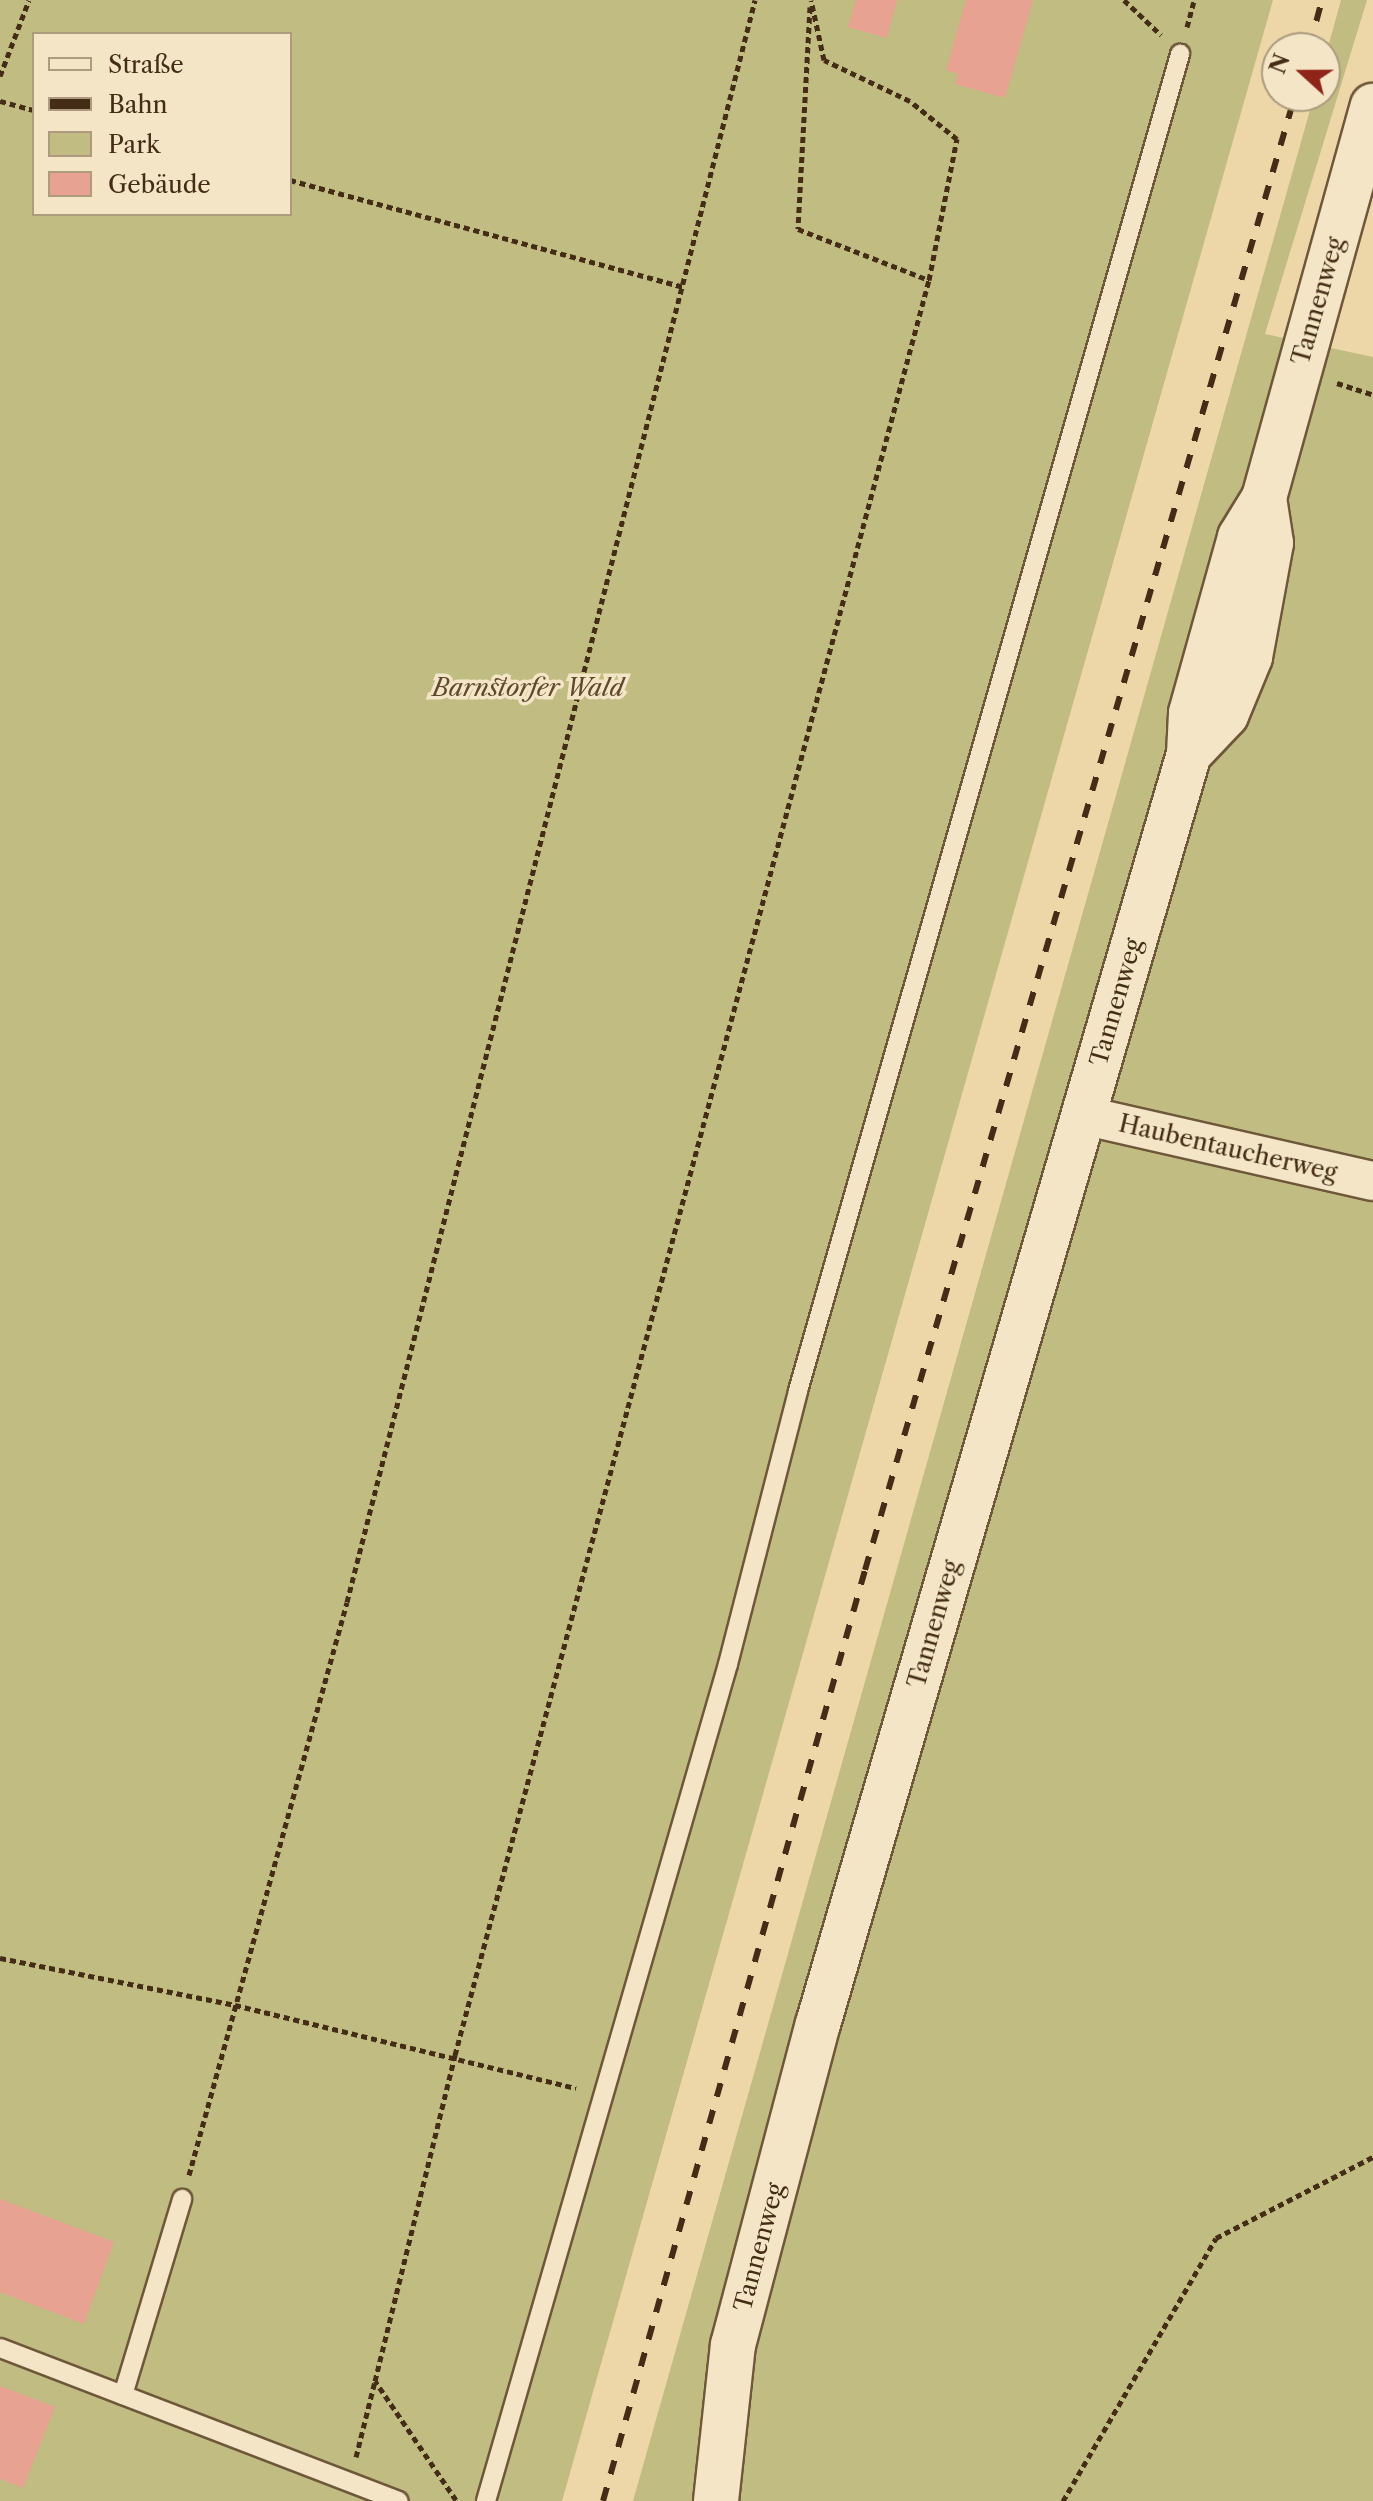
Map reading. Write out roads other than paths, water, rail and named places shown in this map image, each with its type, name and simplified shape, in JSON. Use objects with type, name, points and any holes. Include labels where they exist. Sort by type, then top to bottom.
[{"type":"street","name":"Tannenweg","points":[[716,2501],[720,2425],[745,2299],[818,2024],[1189,754],[1191,713],[1240,537],[1264,498],[1372,111]]},
{"type":"street","name":"Haubentaucherweg","points":[[1082,1115],[1373,1181]]},
{"type":"lane","points":[[486,2501],[600,2095],[728,1664],[807,1361],[1180,54]]},
{"type":"lane","points":[[123,2395],[182,2199]]},
{"type":"lane","points":[[0,2348],[399,2501]]},
{"type":"railway","points":[[1313,32],[1322,0]]},
{"type":"railway","points":[[603,2501],[865,1570],[1290,112]]},
{"type":"park label","name":"Barnstorfer Wald","points":[[528,688]]}]
